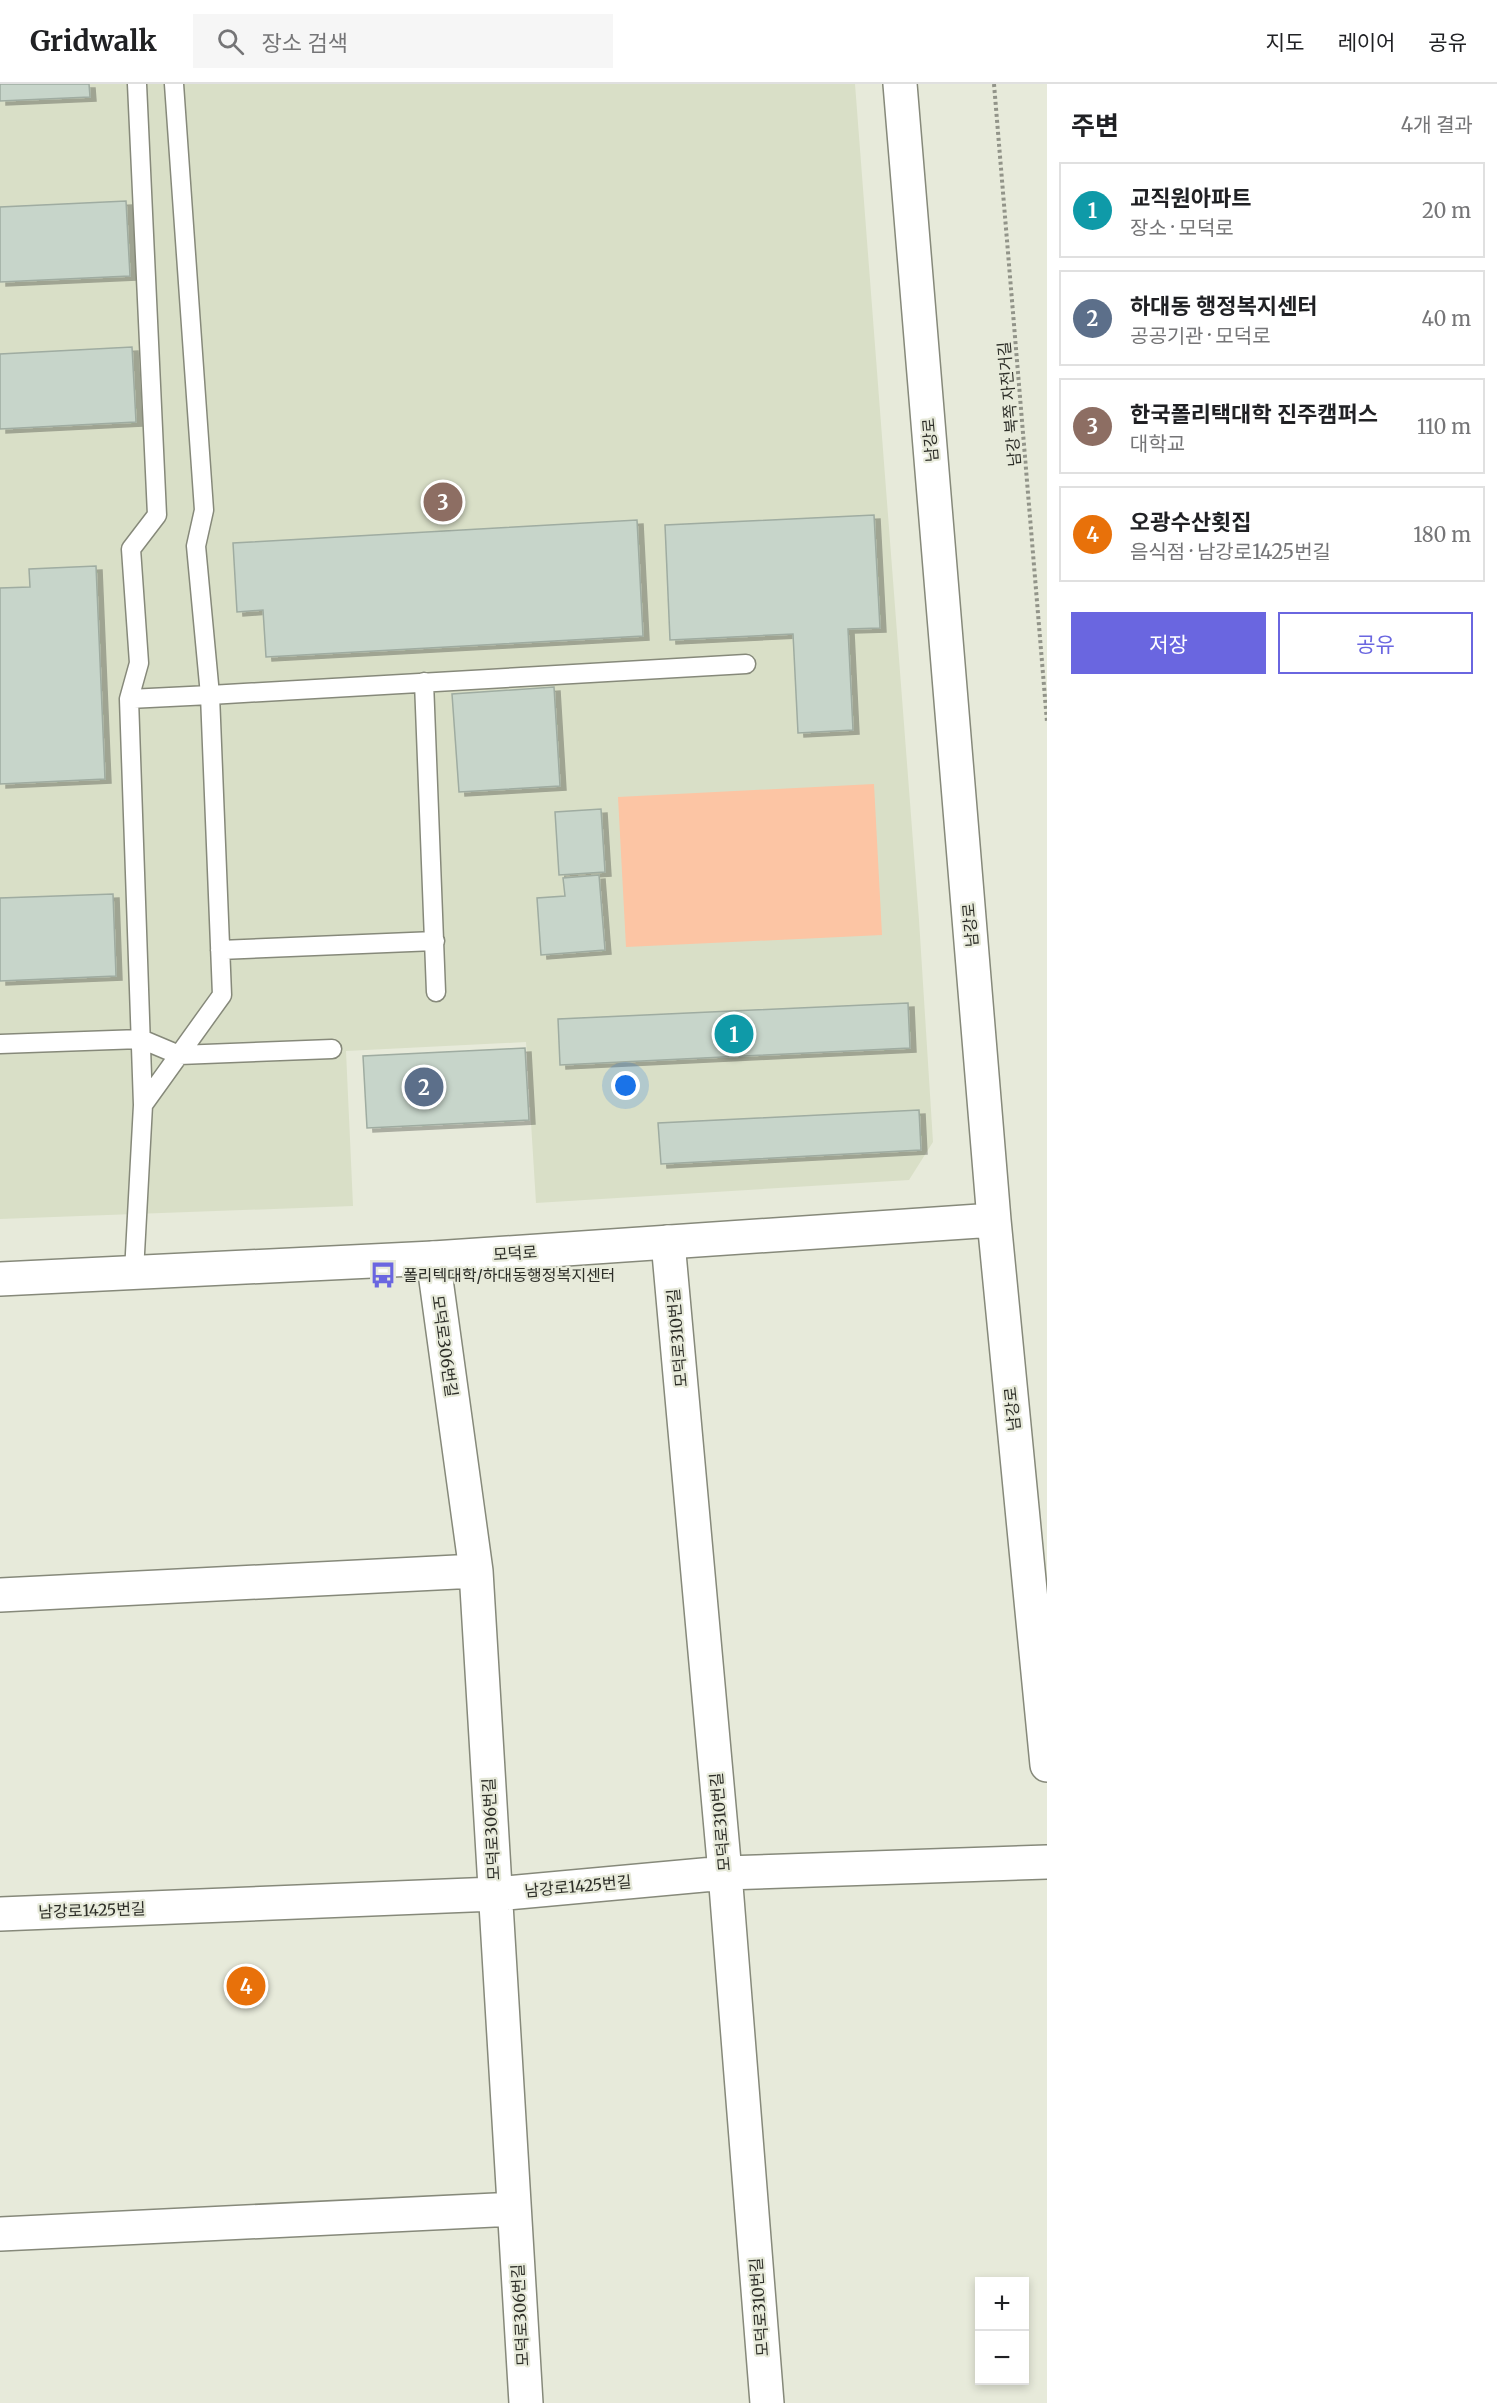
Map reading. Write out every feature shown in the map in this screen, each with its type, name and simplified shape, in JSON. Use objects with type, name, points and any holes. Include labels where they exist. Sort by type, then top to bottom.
[{"type":"street","name":"남강로","points":[[900,84],[994,1220],[1047,1765]]},
{"type":"street","name":"모덕로","points":[[0,1279],[433,1258],[994,1220]]},
{"type":"street","name":"모덕로310번길","points":[[668,1242],[725,1873],[767,2403]]},
{"type":"street","name":"모덕로306번길","points":[[433,1258],[476,1571],[526,2403]]},
{"type":"street","points":[[0,1595],[476,1571]]},
{"type":"street","name":"남강로1425번길","points":[[0,1914],[495,1894],[725,1873],[1047,1862]]},
{"type":"street","points":[[0,2234],[514,2209]]},
{"type":"lane","points":[[134,1272],[142,1105],[129,699],[139,663],[131,549],[157,515],[137,84]]},
{"type":"lane","points":[[142,1105],[222,995],[210,695],[196,546],[204,510],[174,84]]},
{"type":"lane","points":[[129,699],[746,664]]},
{"type":"lane","points":[[424,682],[436,992]]},
{"type":"lane","points":[[220,950],[435,941]]},
{"type":"lane","points":[[0,1044],[141,1039],[179,1055],[332,1049]]},
{"type":"path","name":"남강 북쪽 자전거길","points":[[994,84],[1047,722]]},
{"type":"shaded area","points":[[0,84],[855,84],[919,920],[933,1142],[909,1180],[536,1203],[526,1042],[346,1051],[353,1206],[0,1219]]},
{"type":"shaded area","points":[[874,784],[882,935],[626,947],[618,797]]},
{"type":"building","points":[[0,84],[89,84],[90,97],[0,101]]},
{"type":"building","points":[[126,201],[130,276],[0,282],[0,207]]},
{"type":"building","points":[[132,347],[136,422],[0,429],[0,354]]},
{"type":"building","points":[[874,515],[880,628],[848,629],[853,730],[798,733],[793,634],[670,640],[665,525]]},
{"type":"building","points":[[637,520],[643,636],[266,657],[263,610],[237,612],[233,543]]},
{"type":"building","points":[[96,566],[105,779],[0,784],[0,588],[30,587],[29,569]]},
{"type":"building","points":[[554,687],[560,786],[459,792],[452,694]]},
{"type":"building","points":[[601,809],[605,872],[559,875],[555,812]]},
{"type":"building","points":[[599,875],[605,950],[541,955],[537,898],[565,896],[563,878]]},
{"type":"building","points":[[113,894],[116,976],[0,981],[0,898]]},
{"type":"building","points":[[908,1003],[910,1048],[560,1065],[558,1019]]},
{"type":"building","points":[[525,1048],[529,1120],[367,1128],[363,1056]]},
{"type":"building","points":[[919,1110],[921,1150],[661,1164],[658,1123]]},
{"type":"place","name":"한국폴리택대학 진주캠퍼스","points":[[443,502]]},
{"type":"place","name":"교직원아파트","points":[[734,1034]]},
{"type":"place","name":"하대동 행정복지센터","points":[[424,1087]]},
{"type":"place","name":"폴리텍대학/하대동행정복지센터","points":[[383,1275]]},
{"type":"place","name":"오광수산횟집","points":[[246,1986]]}]
